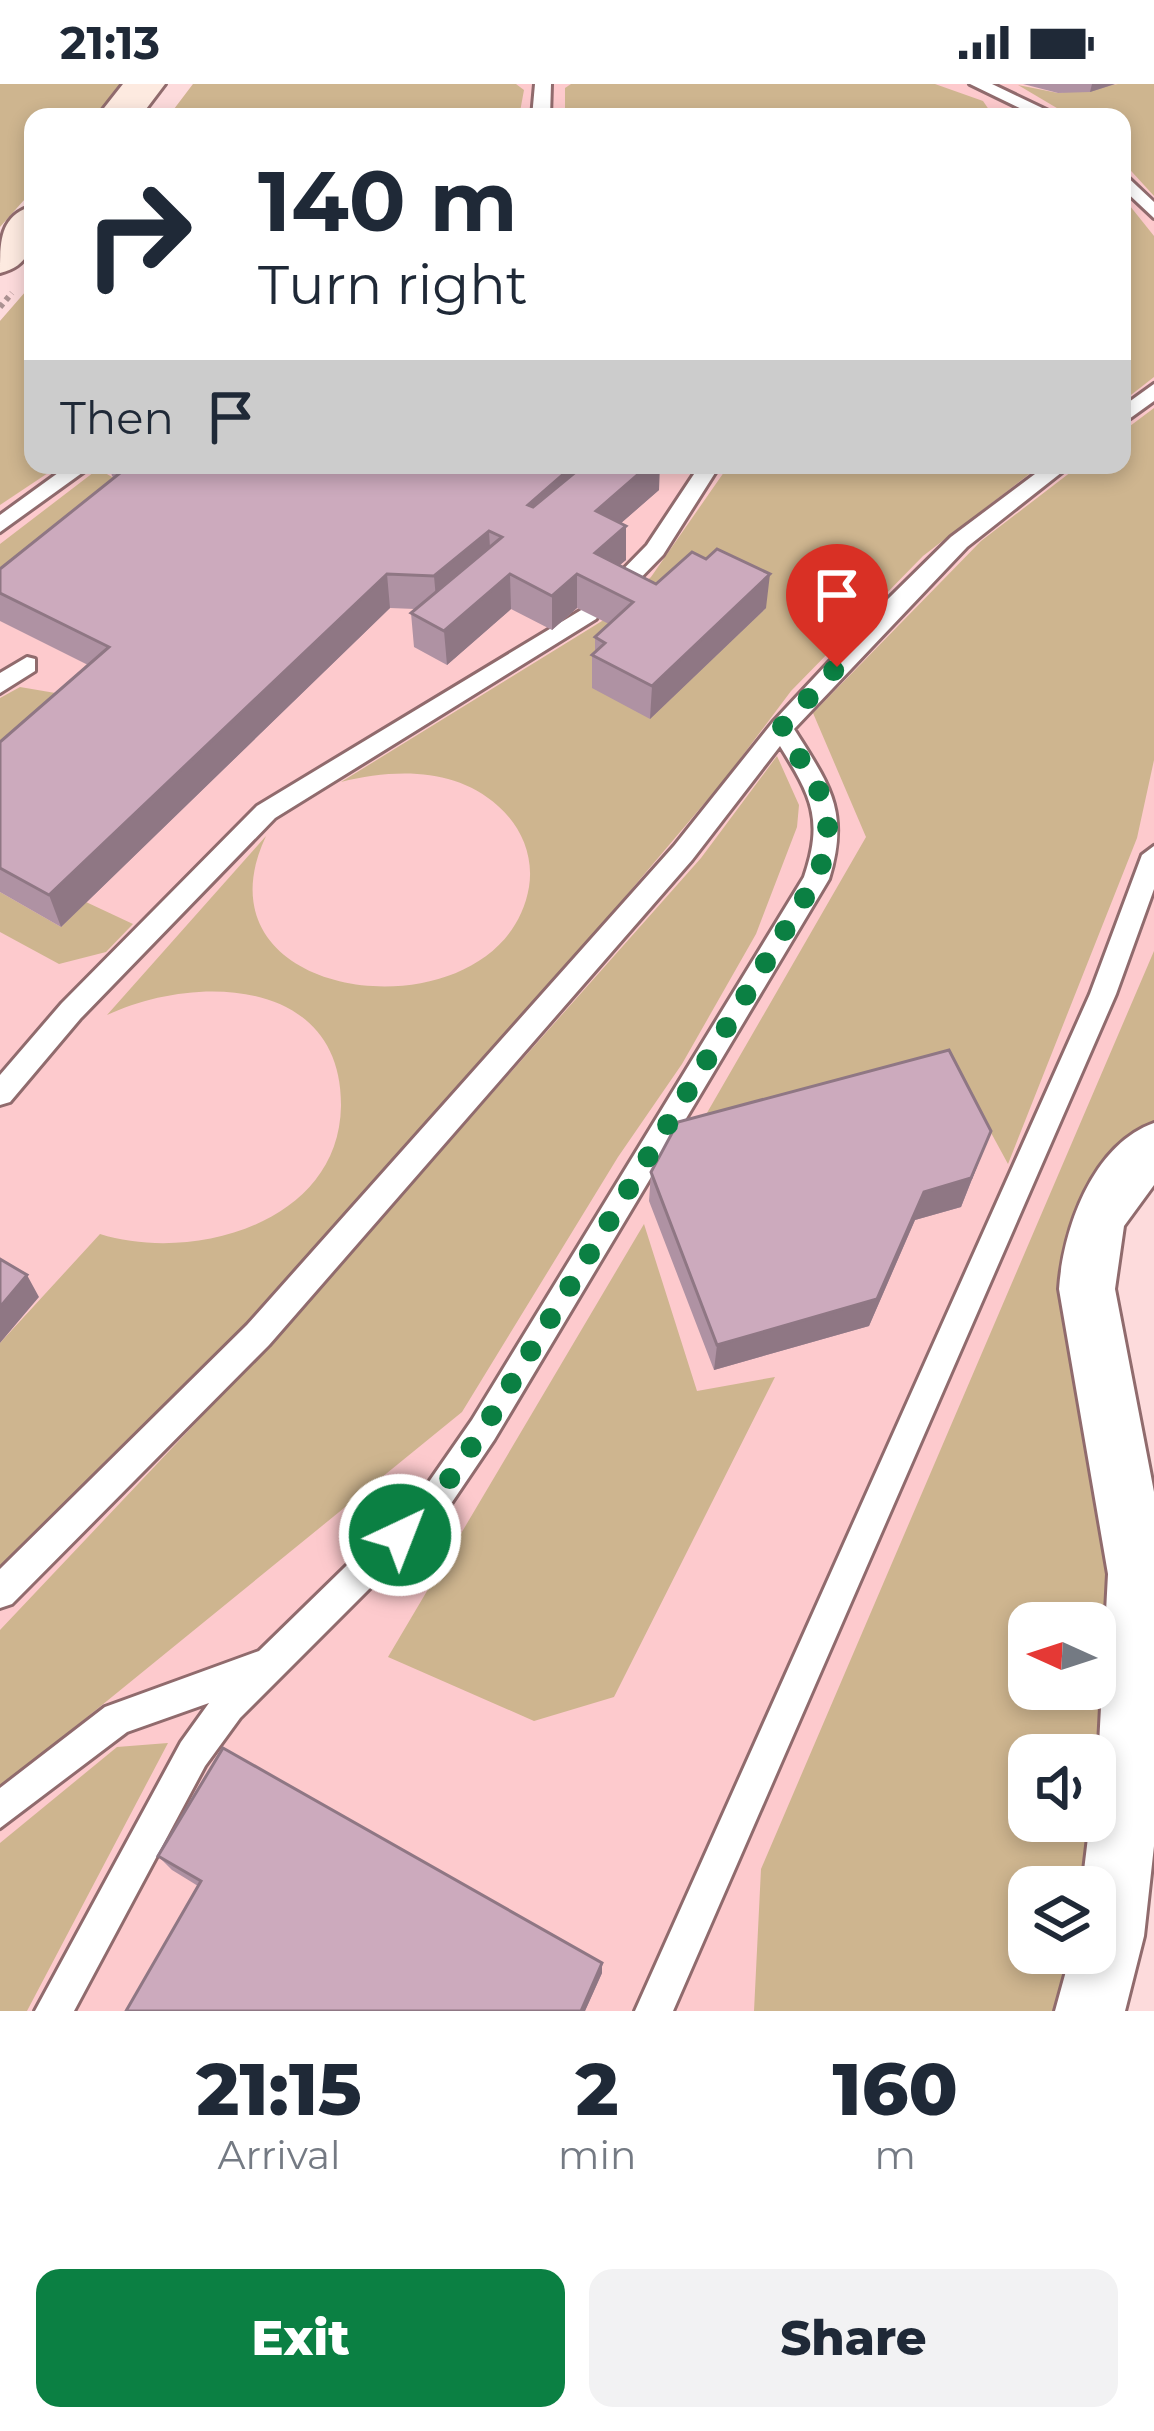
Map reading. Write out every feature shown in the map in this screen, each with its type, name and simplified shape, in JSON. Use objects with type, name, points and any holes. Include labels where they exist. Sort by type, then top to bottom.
[{"type":"street","points":[[125,108],[145,84]]},
{"type":"street","points":[[0,259],[24,230]]},
{"type":"street","points":[[1090,2011],[1110,1936],[1133,1738],[1139,1574],[1087,1289],[1088,1248],[1094,1220],[1154,1147]]},
{"type":"lane","points":[[978,84],[1018,108]]},
{"type":"lane","points":[[1131,187],[1154,213]]},
{"type":"lane","points":[[1131,410],[1154,390]]},
{"type":"lane","points":[[0,525],[71,474]]},
{"type":"lane","points":[[610,596],[656,550],[704,474]]},
{"type":"lane","points":[[0,1592],[258,1335],[683,853],[781,728],[959,542],[1049,474]]},
{"type":"lane","points":[[0,1094],[71,1011],[266,812],[588,614]]},
{"type":"lane","points":[[0,686],[27,665]]},
{"type":"lane","points":[[54,2011],[194,1754],[228,1706],[433,1503],[483,1430],[816,879],[831,840],[829,814],[781,728]]},
{"type":"lane","points":[[654,2011],[1103,994],[1154,855]]},
{"type":"lane","points":[[0,1810],[117,1719],[269,1665]]},
{"type":"shaded area","points":[[0,84],[127,84],[105,108],[24,108],[24,200],[0,227]]},
{"type":"shaded area","points":[[193,84],[1154,84],[1154,1141],[1094,1220],[1139,1574],[1116,1779],[1116,1734],[1008,1734],[1008,1842],[1109,1842],[1106,1866],[1008,1866],[1008,1974],[1094,1974],[1090,2011],[0,2011],[0,321],[24,293],[24,474],[1131,474],[1131,108],[175,108]]},
{"type":"shaded area","points":[[193,84],[516,84],[524,90],[521,108],[175,108]]},
{"type":"shaded area","points":[[571,84],[935,84],[983,101],[988,108],[565,108],[565,88]]},
{"type":"shaded area","points":[[1154,84],[1154,196],[1131,171],[1131,108],[1057,108],[1018,85],[1058,93]]},
{"type":"shaded area","points":[[1131,207],[1154,236],[1154,377],[1131,395]]},
{"type":"shaded area","points":[[24,293],[24,474],[46,474],[0,505],[0,321]]},
{"type":"shaded area","points":[[1154,408],[1154,760],[1137,838],[1008,1164],[952,1061],[700,1125],[866,837],[813,713],[981,541],[1068,474],[1131,474],[1131,425]]},
{"type":"shaded area","points":[[91,474],[107,474],[144,495],[0,613],[0,544]]},
{"type":"shaded area","points":[[723,474],[1029,474],[923,556],[791,691],[725,779],[290,1283],[0,1574],[0,1343],[100,1234],[176,1243],[254,1225],[288,1206],[315,1180],[334,1147],[341,1106],[335,1063],[317,1031],[290,1009],[257,996],[220,991],[142,1002],[107,1015],[266,836],[253,894],[269,939],[306,969],[357,984],[413,984],[465,968],[507,936],[529,887],[530,864],[519,832],[498,806],[463,784],[423,774],[341,782],[602,621],[651,577]]},
{"type":"shaded area","points":[[20,687],[73,696],[0,786],[0,698]]},
{"type":"shaded area","points":[[777,756],[799,805],[797,827],[756,934],[682,1064],[618,1157],[462,1412],[0,1788],[0,1630],[259,1356],[701,858]]},
{"type":"shaded area","points":[[0,892],[61,927],[86,902],[133,924],[106,952],[59,964],[0,932]]},
{"type":"shaded area","points":[[1154,951],[1154,1146],[1094,1220],[1139,1574],[1116,1779],[1116,1734],[1008,1734],[1008,1842],[1109,1842],[1106,1866],[1008,1866],[1008,1974],[1094,1974],[1090,2011],[754,2011],[761,1869]]},
{"type":"shaded area","points":[[644,1224],[697,1391],[775,1377],[614,1697],[534,1721],[388,1657]]},
{"type":"shaded area","points":[[168,1743],[27,2011],[0,2011],[0,1843],[117,1747]]},
{"type":"building","points":[[119,474],[564,474],[528,505],[533,507],[573,474],[639,474],[596,511],[626,526],[595,553],[656,584],[692,552],[706,559],[717,549],[770,574],[652,686],[592,655],[605,643],[595,637],[633,602],[577,574],[552,596],[510,574],[444,631],[411,613],[502,537],[489,531],[434,576],[387,574],[49,895],[0,868],[0,742],[109,647],[0,593],[0,569]]},
{"type":"building","points":[[949,1050],[991,1131],[971,1178],[924,1192],[877,1299],[717,1345],[651,1172],[678,1122]]},
{"type":"building","points":[[0,1259],[27,1275],[0,1307]]},
{"type":"building","points":[[223,1748],[602,1963],[581,2011],[126,2011],[201,1881],[158,1856]]},
{"type":"route","points":[[400,1535],[433,1503],[483,1430],[816,879],[831,840],[829,814],[781,728],[837,667]]}]
